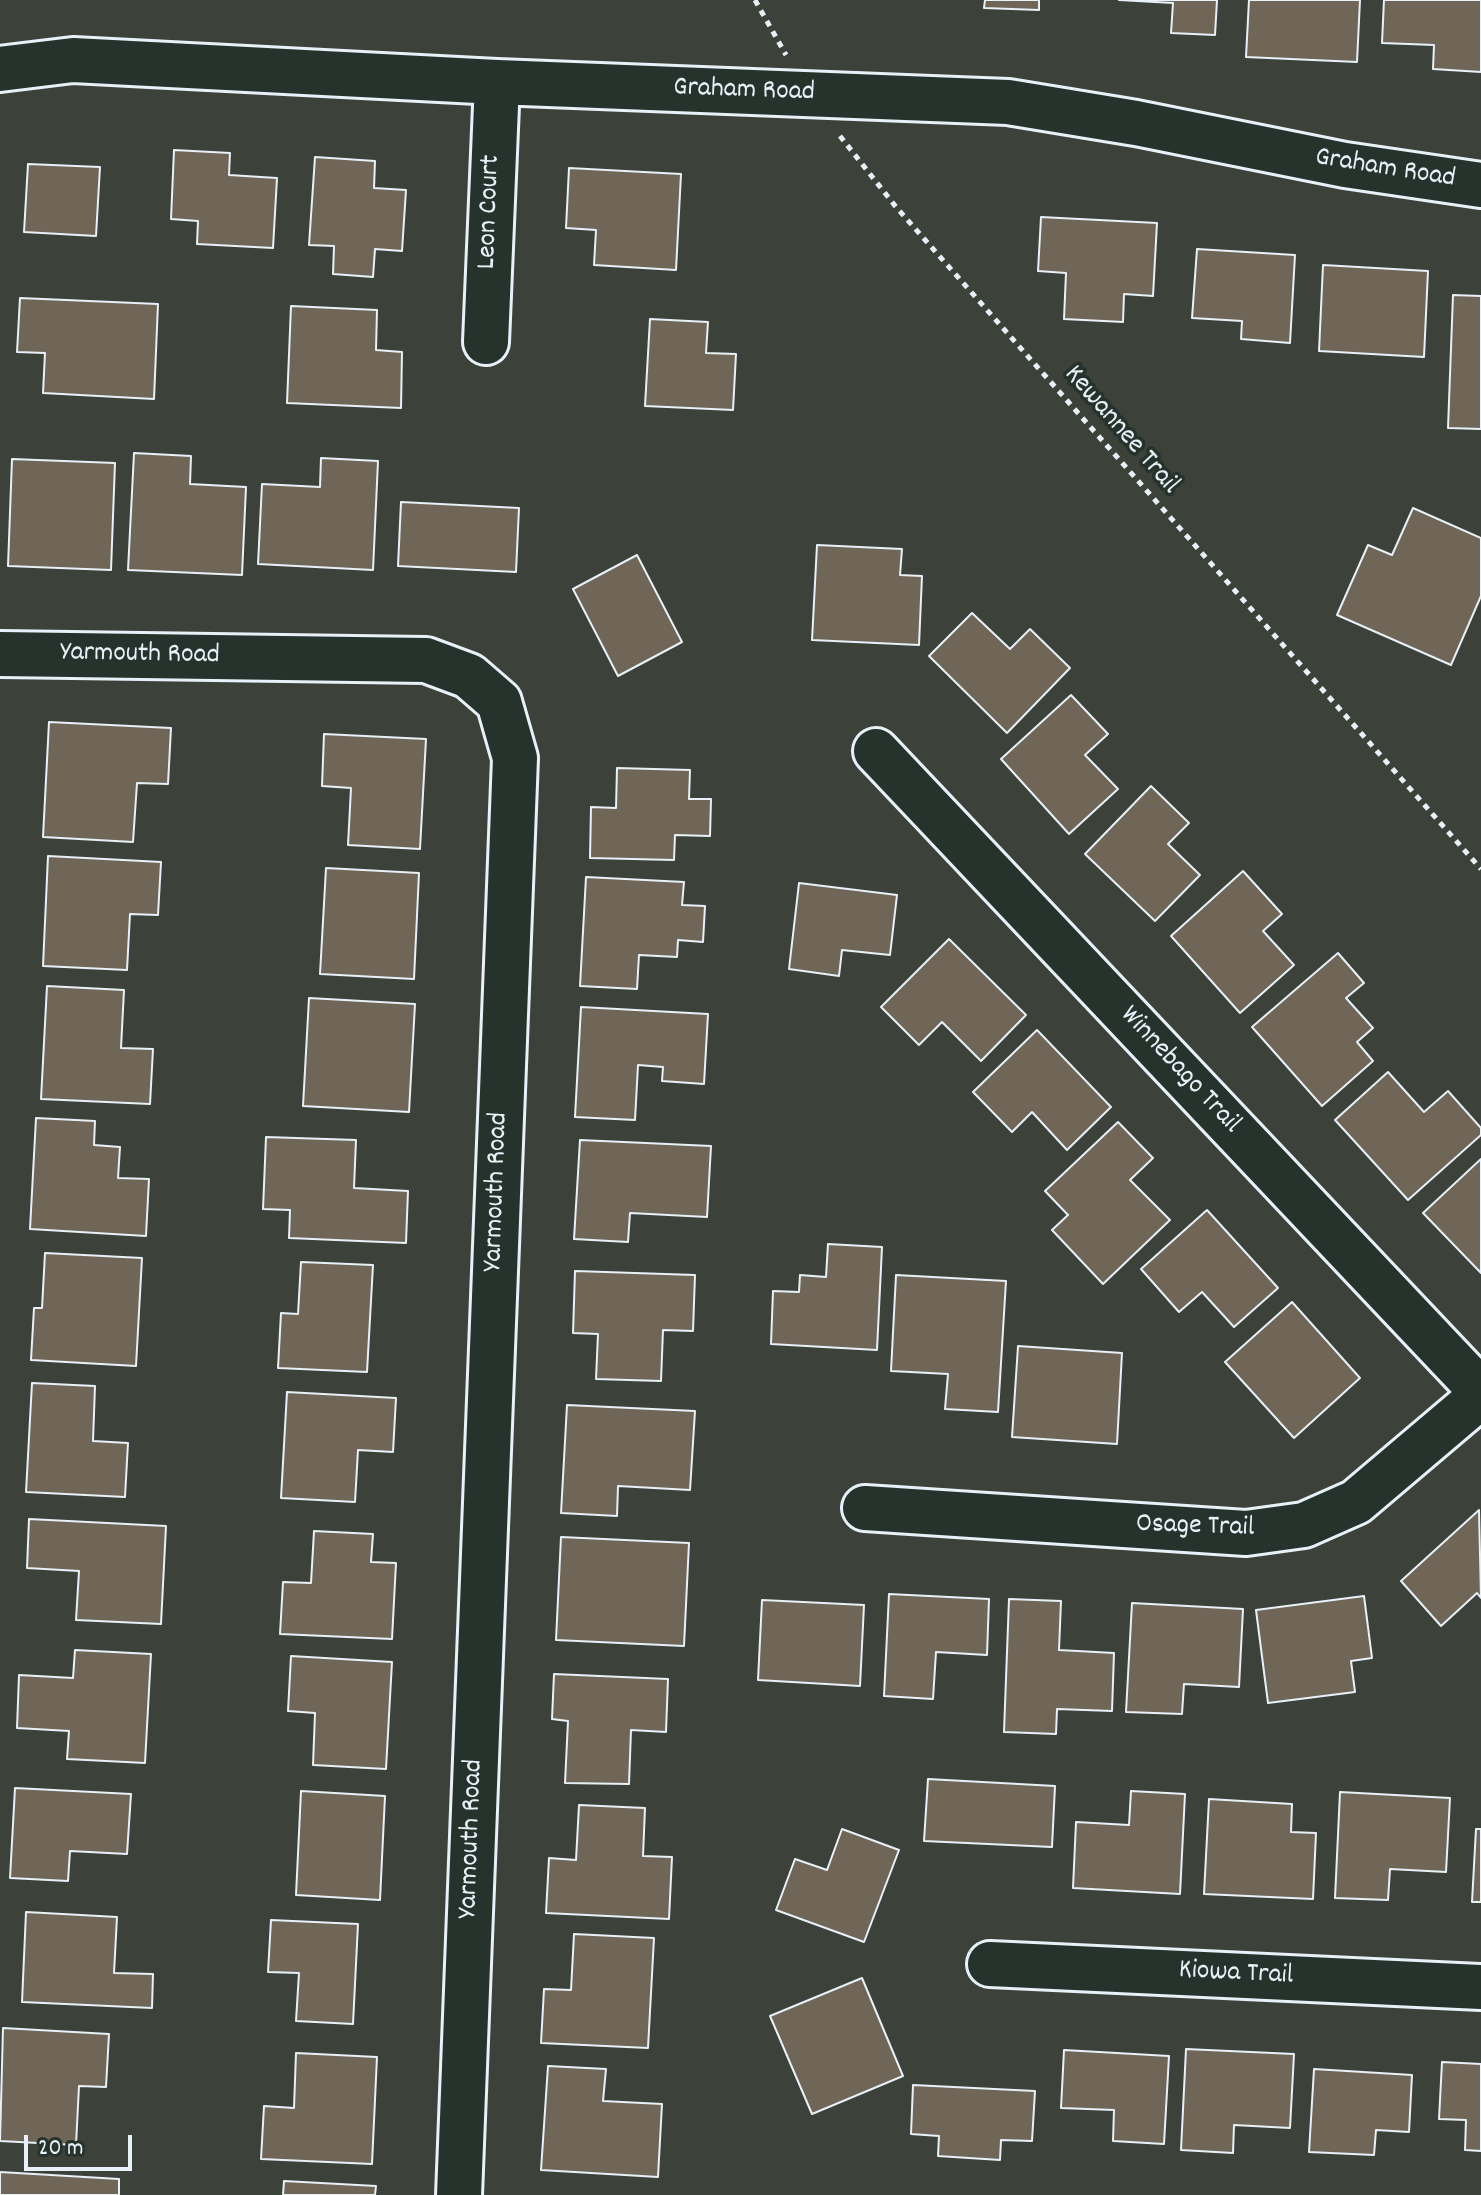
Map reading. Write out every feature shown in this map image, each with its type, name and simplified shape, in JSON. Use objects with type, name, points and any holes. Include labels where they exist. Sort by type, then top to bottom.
[{"type":"street","name":"Graham Road","points":[[0,69],[73,60],[497,82],[1008,102],[1136,123],[1345,165],[1481,185]]},
{"type":"street","name":"Leon Court","points":[[486,342],[497,82]]},
{"type":"street","name":"Yarmouth Road","points":[[0,654],[426,660],[469,676],[499,702],[515,758],[459,2195]]},
{"type":"street","name":"Winnebago Trail","points":[[876,751],[1481,1394]]},
{"type":"street","name":"Osage Trail","points":[[865,1508],[1246,1533],[1304,1525],[1356,1502],[1481,1394]]},
{"type":"street","name":"Kiowa Trail","points":[[990,1964],[1481,1987]]},
{"type":"path","name":"Kewannee Trail","points":[[755,0],[808,94],[896,207],[1481,869]]},
{"type":"building","points":[[985,0],[1039,0],[1039,10],[984,8]]},
{"type":"building","points":[[1119,0],[1217,0],[1215,35],[1171,33],[1173,3]]},
{"type":"building","points":[[1249,0],[1360,0],[1357,62],[1246,57]]},
{"type":"building","points":[[1384,0],[1481,0],[1481,72],[1433,69],[1434,45],[1382,43]]},
{"type":"building","points":[[174,150],[230,153],[229,175],[277,178],[273,248],[197,244],[198,221],[171,219]]},
{"type":"building","points":[[315,157],[375,161],[374,188],[406,190],[402,251],[375,249],[373,277],[333,274],[334,246],[309,245]]},
{"type":"building","points":[[28,164],[100,167],[96,236],[24,232]]},
{"type":"building","points":[[569,168],[681,174],[676,270],[594,265],[596,230],[566,228]]},
{"type":"building","points":[[1041,217],[1157,223],[1153,296],[1124,294],[1123,322],[1064,319],[1066,273],[1038,271]]},
{"type":"building","points":[[1197,249],[1295,255],[1290,343],[1241,339],[1242,321],[1192,318]]},
{"type":"building","points":[[1323,265],[1428,271],[1424,357],[1319,351]]},
{"type":"building","points":[[1453,295],[1481,296],[1481,429],[1448,428]]},
{"type":"building","points":[[20,298],[158,304],[154,399],[43,393],[45,353],[17,352]]},
{"type":"building","points":[[291,306],[377,310],[376,350],[402,352],[401,408],[287,403]]},
{"type":"building","points":[[650,319],[708,322],[706,353],[736,354],[733,410],[645,406]]},
{"type":"building","points":[[134,453],[191,456],[190,484],[246,487],[242,575],[128,570]]},
{"type":"building","points":[[321,458],[378,461],[373,570],[258,564],[262,484],[320,487]]},
{"type":"building","points":[[12,459],[115,463],[111,570],[8,566]]},
{"type":"building","points":[[401,502],[519,508],[516,572],[398,566]]},
{"type":"building","points":[[1413,508],[1481,538],[1481,596],[1451,665],[1337,615],[1368,545],[1392,555]]},
{"type":"building","points":[[817,545],[902,549],[900,575],[922,576],[919,645],[812,640]]},
{"type":"building","points":[[637,555],[682,642],[618,676],[573,589]]},
{"type":"building","points":[[972,613],[1010,649],[1030,629],[1070,668],[1007,733],[929,656]]},
{"type":"building","points":[[1071,695],[1108,734],[1085,755],[1118,789],[1069,834],[1001,759]]},
{"type":"building","points":[[49,722],[171,728],[168,784],[137,783],[133,842],[43,837]]},
{"type":"building","points":[[324,734],[426,739],[420,849],[348,845],[351,788],[322,786]]},
{"type":"building","points":[[617,768],[690,770],[689,799],[711,799],[710,836],[675,835],[674,860],[590,858],[591,807],[616,808]]},
{"type":"building","points":[[1151,786],[1189,823],[1168,844],[1200,875],[1155,921],[1085,854]]},
{"type":"building","points":[[48,856],[161,862],[158,915],[130,914],[127,970],[43,966]]},
{"type":"building","points":[[326,868],[419,873],[414,979],[320,974]]},
{"type":"building","points":[[1243,871],[1282,914],[1263,931],[1294,965],[1240,1013],[1171,936]]},
{"type":"building","points":[[586,877],[684,882],[682,905],[705,906],[703,942],[678,940],[677,957],[639,955],[637,989],[580,986]]},
{"type":"building","points":[[799,883],[897,895],[890,955],[842,950],[839,976],[789,969]]},
{"type":"building","points":[[949,939],[1026,1015],[981,1061],[942,1022],[919,1045],[881,1007]]},
{"type":"building","points":[[1338,953],[1364,983],[1346,998],[1373,1028],[1357,1042],[1373,1061],[1322,1106],[1252,1027]]},
{"type":"building","points":[[47,986],[124,990],[121,1048],[153,1049],[150,1104],[41,1099]]},
{"type":"building","points":[[309,998],[415,1004],[409,1112],[303,1106]]},
{"type":"building","points":[[581,1007],[708,1014],[704,1084],[662,1081],[663,1067],[638,1065],[635,1120],[575,1117]]},
{"type":"building","points":[[1037,1030],[1111,1107],[1067,1150],[1032,1112],[1012,1132],[973,1092]]},
{"type":"building","points":[[1388,1072],[1424,1112],[1448,1091],[1481,1128],[1481,1135],[1408,1200],[1335,1120]]},
{"type":"building","points":[[36,1118],[95,1121],[94,1145],[120,1147],[118,1178],[149,1179],[146,1236],[30,1229]]},
{"type":"building","points":[[1118,1122],[1153,1158],[1130,1180],[1170,1220],[1103,1284],[1052,1230],[1068,1215],[1045,1191]]},
{"type":"building","points":[[266,1137],[356,1140],[354,1188],[408,1191],[406,1243],[289,1238],[290,1210],[263,1209]]},
{"type":"building","points":[[580,1140],[711,1146],[707,1217],[630,1213],[628,1242],[574,1239]]},
{"type":"building","points":[[1481,1159],[1481,1273],[1423,1213]]},
{"type":"building","points":[[1207,1210],[1278,1288],[1234,1327],[1202,1292],[1179,1312],[1141,1269]]},
{"type":"building","points":[[828,1244],[882,1247],[877,1350],[771,1344],[773,1291],[799,1292],[800,1275],[826,1277]]},
{"type":"building","points":[[45,1253],[142,1258],[136,1366],[31,1360],[34,1308],[42,1308]]},
{"type":"building","points":[[301,1262],[373,1265],[367,1372],[278,1368],[281,1313],[298,1314]]},
{"type":"building","points":[[575,1271],[695,1275],[693,1331],[663,1330],[661,1381],[596,1379],[598,1334],[573,1333]]},
{"type":"building","points":[[896,1275],[1006,1281],[998,1412],[945,1409],[948,1374],[891,1371]]},
{"type":"building","points":[[1292,1302],[1360,1378],[1294,1438],[1225,1362]]},
{"type":"building","points":[[1018,1346],[1122,1353],[1117,1444],[1012,1437]]},
{"type":"building","points":[[32,1383],[95,1386],[93,1441],[128,1443],[125,1497],[26,1492]]},
{"type":"building","points":[[287,1392],[396,1398],[393,1452],[358,1450],[355,1502],[281,1498]]},
{"type":"building","points":[[567,1405],[695,1411],[690,1490],[618,1486],[617,1516],[561,1513]]},
{"type":"building","points":[[1479,1510],[1481,1598],[1477,1593],[1441,1626],[1401,1581]]},
{"type":"building","points":[[29,1519],[166,1526],[161,1624],[76,1620],[79,1571],[27,1568]]},
{"type":"building","points":[[314,1531],[373,1534],[371,1562],[396,1563],[392,1639],[280,1634],[283,1582],[311,1583]]},
{"type":"building","points":[[561,1537],[689,1543],[684,1646],[556,1640]]},
{"type":"building","points":[[889,1594],[989,1599],[987,1655],[936,1652],[933,1699],[884,1696]]},
{"type":"building","points":[[1364,1596],[1372,1658],[1351,1661],[1355,1692],[1268,1703],[1256,1610]]},
{"type":"building","points":[[1009,1599],[1061,1601],[1059,1650],[1114,1653],[1112,1711],[1057,1709],[1056,1734],[1004,1732]]},
{"type":"building","points":[[762,1600],[864,1605],[860,1686],[758,1680]]},
{"type":"building","points":[[1132,1603],[1243,1609],[1239,1687],[1184,1684],[1182,1714],[1126,1712]]},
{"type":"building","points":[[75,1650],[151,1654],[145,1763],[67,1759],[69,1731],[17,1728],[19,1675],[73,1678]]},
{"type":"building","points":[[291,1656],[392,1662],[386,1769],[313,1765],[315,1713],[288,1711]]},
{"type":"building","points":[[554,1674],[668,1679],[666,1732],[631,1730],[629,1784],[565,1783],[568,1721],[552,1719]]},
{"type":"building","points":[[928,1779],[1055,1786],[1052,1847],[924,1841]]},
{"type":"building","points":[[15,1788],[131,1794],[127,1854],[70,1851],[68,1881],[10,1878]]},
{"type":"building","points":[[301,1791],[385,1796],[380,1900],[296,1895]]},
{"type":"building","points":[[1131,1791],[1185,1794],[1180,1894],[1073,1888],[1076,1822],[1129,1825]]},
{"type":"building","points":[[1340,1792],[1450,1798],[1446,1872],[1390,1869],[1388,1900],[1335,1898]]},
{"type":"building","points":[[1209,1799],[1292,1804],[1291,1832],[1316,1833],[1313,1899],[1204,1894]]},
{"type":"building","points":[[579,1805],[645,1808],[643,1856],[672,1857],[669,1919],[546,1913],[549,1858],[576,1860]]},
{"type":"building","points":[[842,1829],[899,1850],[864,1942],[776,1910],[795,1859],[827,1870]]},
{"type":"building","points":[[1476,1829],[1481,1829],[1481,1902],[1472,1902]]},
{"type":"building","points":[[26,1912],[117,1917],[114,1973],[153,1974],[152,2008],[22,2002]]},
{"type":"building","points":[[271,1920],[358,1924],[353,2024],[296,2021],[299,1973],[268,1972]]},
{"type":"building","points":[[574,1934],[654,1938],[648,2048],[541,2043],[544,1989],[571,1990]]},
{"type":"building","points":[[862,1978],[903,2076],[812,2114],[770,2016]]},
{"type":"building","points":[[3,2028],[109,2034],[106,2087],[79,2086],[76,2145],[0,2141]]},
{"type":"building","points":[[1186,2049],[1294,2054],[1290,2128],[1234,2125],[1233,2153],[1181,2150]]},
{"type":"building","points":[[1064,2050],[1169,2056],[1164,2144],[1113,2141],[1114,2110],[1061,2108]]},
{"type":"building","points":[[296,2053],[377,2057],[372,2164],[261,2159],[264,2106],[294,2108]]},
{"type":"building","points":[[1442,2062],[1481,2064],[1481,2151],[1465,2150],[1466,2120],[1439,2119]]},
{"type":"building","points":[[548,2066],[606,2069],[603,2101],[662,2104],[658,2177],[541,2170]]},
{"type":"building","points":[[1314,2069],[1412,2075],[1409,2132],[1376,2130],[1374,2155],[1309,2152]]},
{"type":"building","points":[[913,2085],[1035,2091],[1032,2141],[1001,2140],[1000,2160],[938,2156],[939,2136],[911,2134]]},
{"type":"building","points":[[0,2172],[119,2179],[119,2195],[0,2195]]},
{"type":"building","points":[[284,2181],[376,2186],[375,2195],[283,2195]]}]
